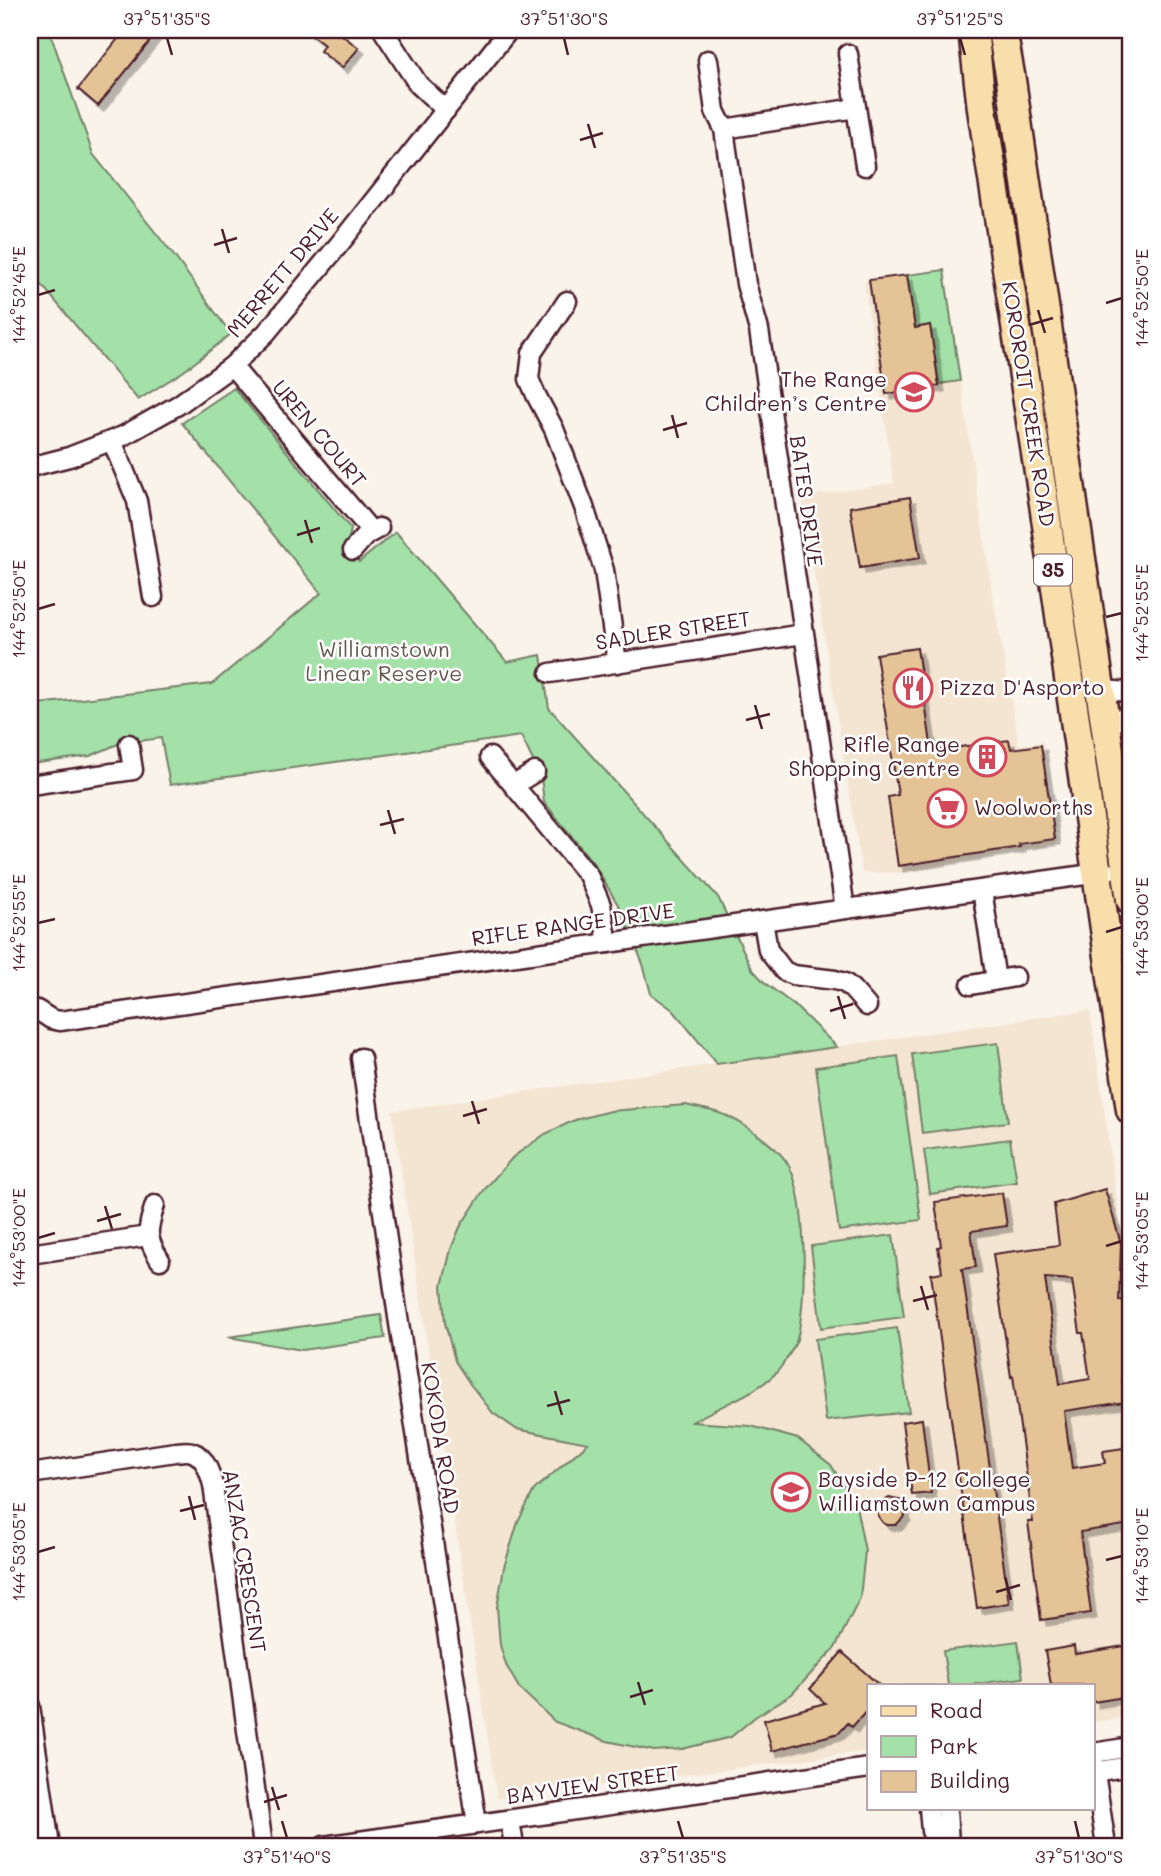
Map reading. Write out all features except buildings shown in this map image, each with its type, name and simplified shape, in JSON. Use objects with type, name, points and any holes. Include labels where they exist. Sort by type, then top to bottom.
[{"type":"main road","name":"KOROROIT CREEK ROAD","points":[[973,30],[982,109],[1017,329],[1131,1110]]},
{"type":"main road","name":"KOROROIT CREEK ROAD","points":[[1002,30],[1131,900]]},
{"type":"main road","points":[[1074,717],[1100,684]]},
{"type":"street","points":[[383,30],[418,84],[446,110]]},
{"type":"street","name":"MERRETT DRIVE","points":[[30,467],[69,457],[112,441],[178,405],[232,366],[266,333],[509,30]]},
{"type":"street","points":[[848,54],[864,166]]},
{"type":"street","name":"BATES DRIVE","points":[[708,61],[715,111],[724,129],[747,290],[759,330],[845,909]]},
{"type":"street","points":[[724,129],[856,108]]},
{"type":"street","points":[[567,301],[532,353],[529,379],[554,429],[584,507],[604,570],[617,663]]},
{"type":"street","name":"UREN COURT","points":[[232,366],[377,529],[353,550]]},
{"type":"street","points":[[112,441],[137,501],[153,597]]},
{"type":"street","name":"SADLER STREET","points":[[551,673],[803,634]]},
{"type":"street","points":[[1100,684],[1131,692]]},
{"type":"street","points":[[1107,727],[1131,712]]},
{"type":"street","points":[[30,785],[133,770],[129,744]]},
{"type":"street","points":[[490,757],[588,875],[600,900],[608,943]]},
{"type":"street","points":[[514,785],[535,772]]},
{"type":"street","name":"RIFLE RANGE DRIVE","points":[[32,1006],[51,1019],[60,1021],[1127,868]]},
{"type":"street","points":[[982,890],[996,980]]},
{"type":"street","points":[[763,921],[768,950],[786,972],[798,976],[858,982],[867,1006]]},
{"type":"street","points":[[971,985],[1015,977]]},
{"type":"street","name":"KOKODA ROAD","points":[[361,1058],[398,1317],[477,1824]]},
{"type":"street","points":[[155,1205],[148,1226],[148,1236],[160,1259]]},
{"type":"street","points":[[30,1254],[148,1236]]},
{"type":"street","name":"ANZAC CRESCENT","points":[[30,1474],[174,1452],[192,1452],[209,1470],[263,1846]]},
{"type":"street","points":[[30,1706],[50,1846]]},
{"type":"street","points":[[1094,1753],[1131,1747]]},
{"type":"street","points":[[1094,1767],[1131,1766]]},
{"type":"street","name":"BAYVIEW STREET","points":[[324,1846],[867,1768]]},
{"type":"street","points":[[1094,1773],[1106,1846]]},
{"type":"street","points":[[929,1810],[931,1830],[937,1846]]},
{"type":"street","points":[[947,1810],[949,1846]]},
{"type":"street","points":[[510,1820],[514,1846]]},
{"type":"shaded area","points":[[944,270],[993,598],[1019,745],[1042,742],[1057,844],[899,873],[862,873],[802,497],[894,483],[864,281]]},
{"type":"shaded area","name":"Bayside P-12 College Williamstown Campus","points":[[1090,1010],[1131,1299],[1131,1717],[1094,1722],[1094,1684],[867,1684],[867,1751],[497,1799],[392,1111]]},
{"type":"green space","points":[[30,30],[49,30],[93,154],[175,257],[231,334],[184,371],[138,400],[30,271]]},
{"type":"green space","points":[[944,270],[960,381],[939,384],[930,326],[915,328],[907,275]]},
{"type":"green space","name":"Williamstown Linear Reserve","points":[[234,388],[351,529],[347,546],[359,562],[396,532],[507,662],[541,655],[549,708],[718,897],[752,969],[837,1047],[717,1064],[673,1010],[651,994],[643,964],[621,910],[594,864],[544,802],[541,777],[521,736],[170,785],[161,738],[118,744],[90,756],[30,764],[30,705],[212,684],[321,593],[182,423]]},
{"type":"green space","points":[[998,1043],[1008,1122],[922,1133],[912,1054]]},
{"type":"green space","points":[[898,1056],[921,1220],[839,1231],[816,1067]]},
{"type":"green space","points":[[686,1105],[730,1117],[757,1134],[786,1161],[798,1197],[804,1248],[800,1322],[796,1343],[787,1357],[775,1374],[756,1389],[692,1422],[751,1426],[798,1439],[831,1465],[856,1506],[865,1551],[860,1598],[835,1648],[792,1694],[755,1717],[731,1737],[682,1749],[654,1751],[607,1741],[555,1722],[519,1688],[506,1665],[500,1645],[497,1607],[504,1567],[518,1522],[534,1490],[588,1443],[516,1429],[493,1413],[455,1361],[445,1323],[442,1286],[451,1249],[460,1227],[484,1190],[513,1157],[545,1134],[575,1120],[610,1111]]},
{"type":"green space","points":[[1010,1139],[1017,1182],[930,1194],[924,1150]]},
{"type":"green space","points":[[893,1235],[904,1317],[821,1328],[811,1246]]},
{"type":"green space","points":[[381,1315],[385,1338],[302,1350],[228,1337]]},
{"type":"green space","points":[[897,1328],[909,1412],[826,1421],[815,1339]]},
{"type":"green space","points":[[1018,1641],[1023,1678],[976,1684],[948,1684],[943,1651]]},
{"type":"place","name":"The Range Children’s Centre","points":[[914,392]]},
{"type":"place","name":"Pizza D'Asporto","points":[[913,688]]},
{"type":"place","name":"Rifle Range Shopping Centre","points":[[987,757]]},
{"type":"place","name":"Woolworths","points":[[947,808]]},
{"type":"place","name":"Bayside P-12 College Williamstown Campus","points":[[791,1492]]}]
